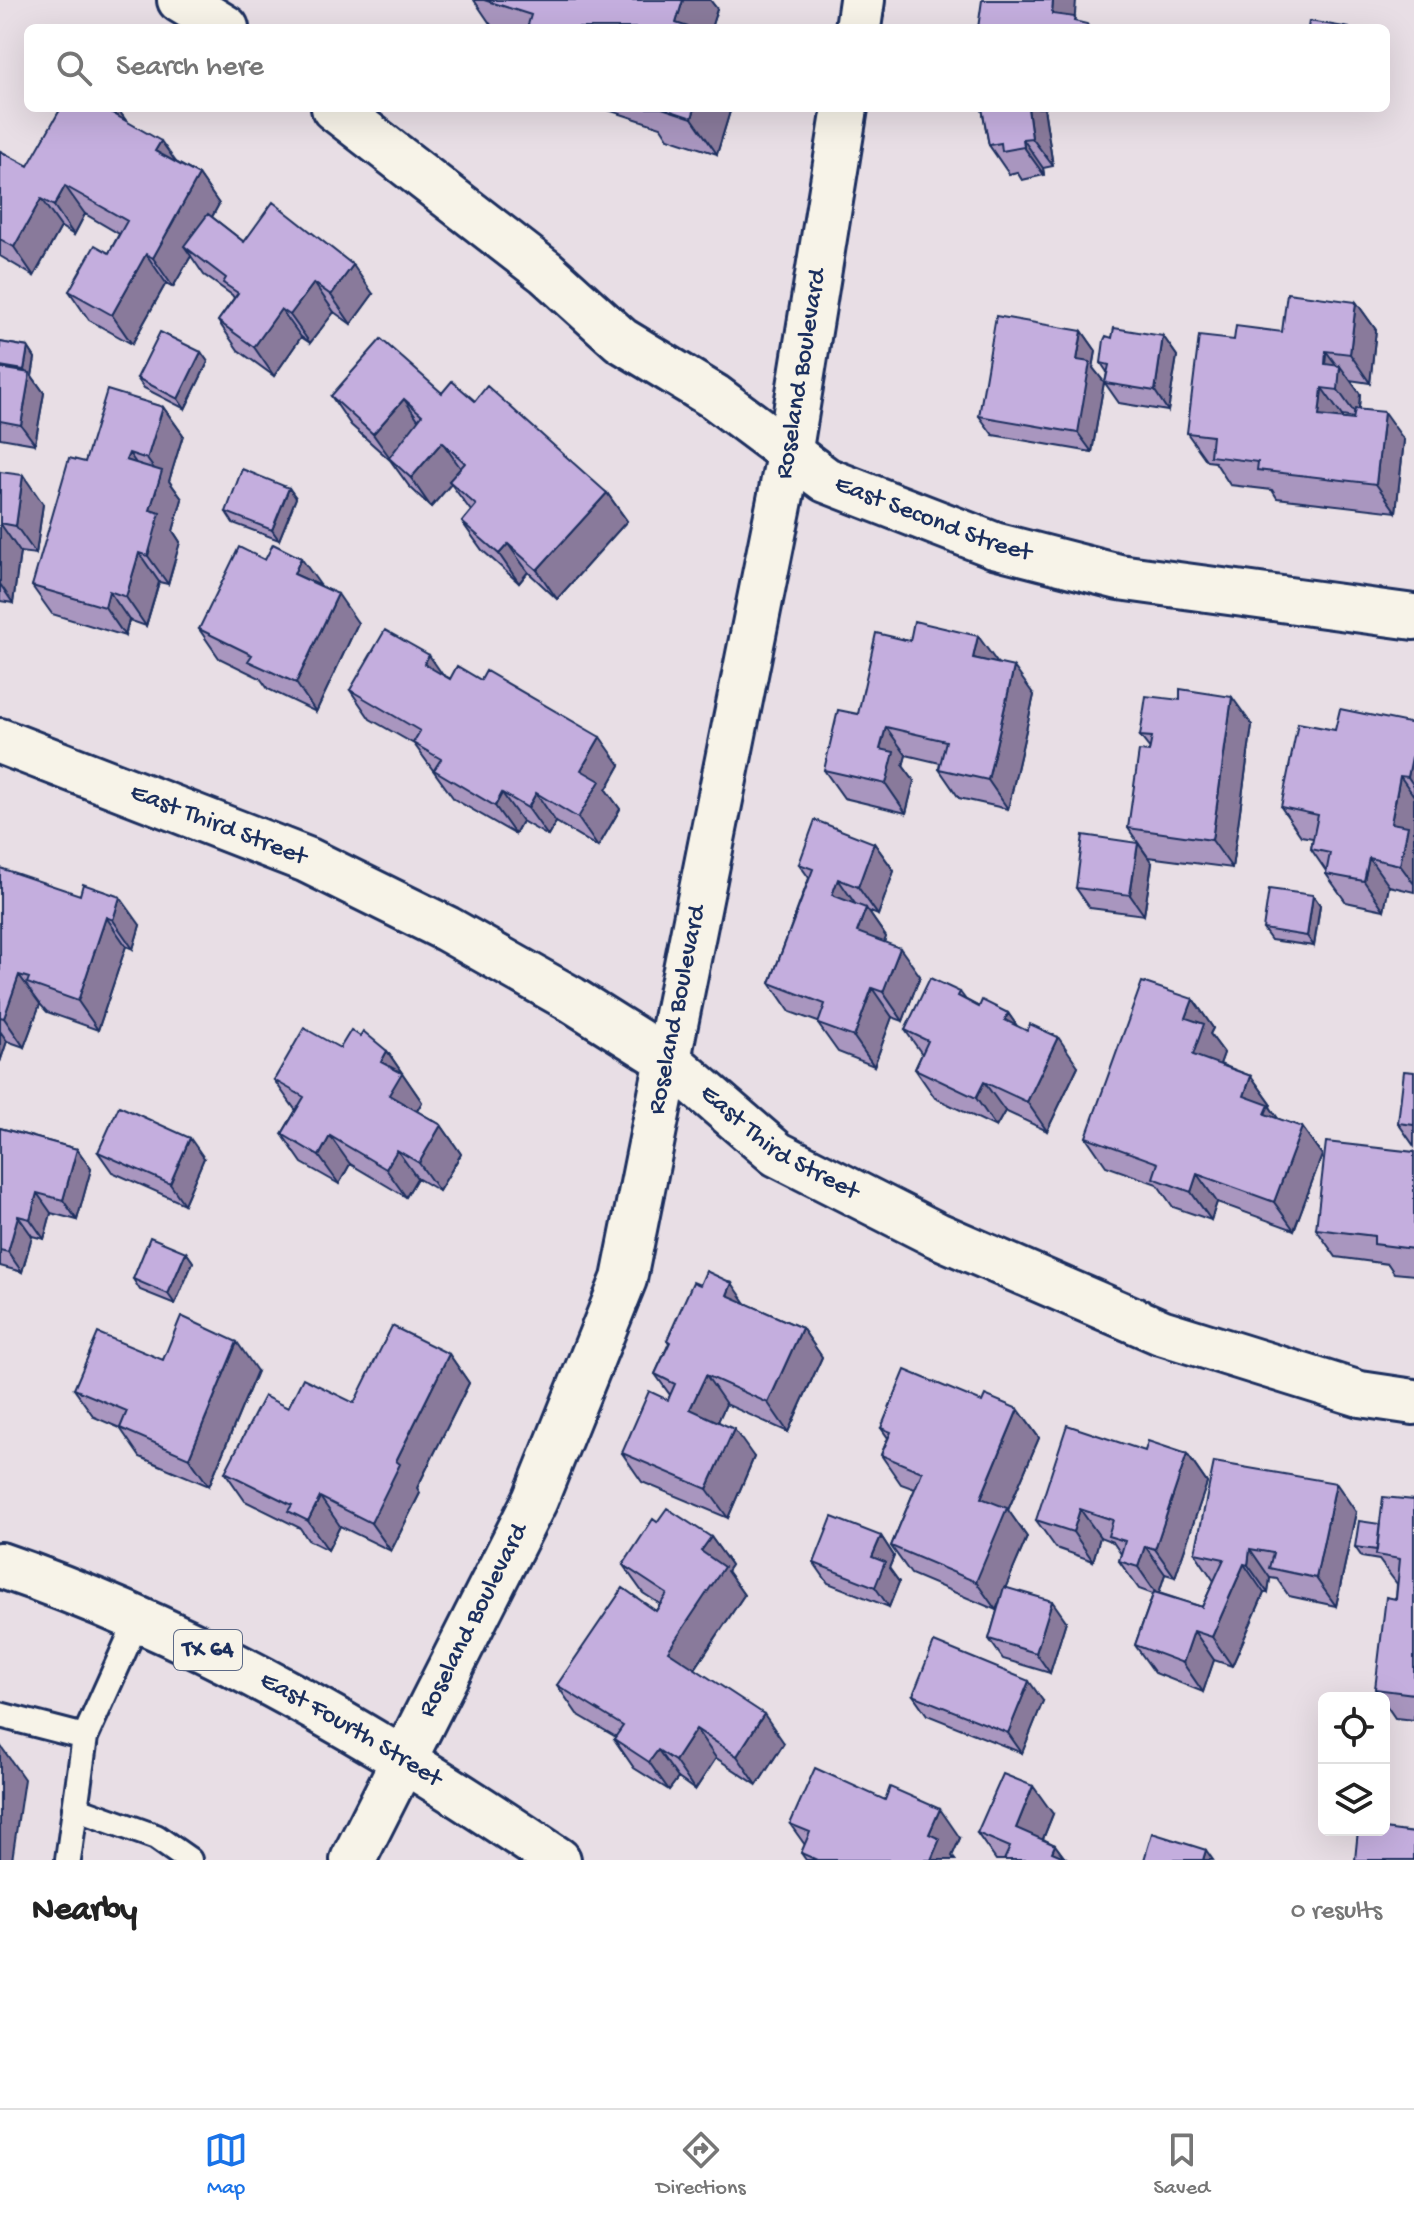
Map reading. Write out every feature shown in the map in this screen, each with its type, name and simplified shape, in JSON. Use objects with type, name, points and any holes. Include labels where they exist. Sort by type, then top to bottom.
[{"type":"street","points":[[180,0],[219,24]]},
{"type":"street","points":[[859,24],[862,0]]},
{"type":"street","name":"East Second Street","points":[[339,112],[546,272],[621,340],[715,397],[826,480],[1008,549],[1119,577],[1414,617]]},
{"type":"street","name":"Roseland Boulevard","points":[[353,1860],[535,1500],[624,1279],[789,455],[844,112]]},
{"type":"street","name":"East Third Street","points":[[0,741],[307,860],[461,937],[571,999],[668,1060],[777,1154],[937,1235],[1161,1332],[1360,1394],[1414,1402]]},
{"type":"street","name":"East Fourth Street","points":[[0,1565],[139,1617],[277,1685],[405,1760],[558,1860]]},
{"type":"lane","points":[[68,1860],[85,1737],[139,1617]]},
{"type":"lane","points":[[0,1715],[85,1737]]},
{"type":"lane","points":[[75,1808],[156,1837],[189,1860]]},
{"type":"building","points":[[484,0],[683,0],[676,23],[679,24],[528,24],[531,15]]},
{"type":"building","points":[[982,0],[1053,0],[1052,14],[1075,17],[1074,21],[1087,24],[979,24]]},
{"type":"building","points":[[59,112],[110,112],[161,141],[155,151],[199,175],[153,258],[146,254],[112,315],[69,291],[95,245],[109,253],[127,221],[65,186],[54,206],[41,199],[14,247],[0,239],[0,151],[28,166]]},
{"type":"building","points":[[674,112],[694,112],[692,118]]},
{"type":"building","points":[[983,112],[1029,112],[1032,138],[1023,139],[1024,147],[1002,151],[1001,143],[989,145]]},
{"type":"building","points":[[273,202],[353,265],[331,295],[314,283],[290,315],[281,309],[254,347],[218,321],[238,293],[223,283],[226,278],[184,246],[208,214],[244,242]]},
{"type":"building","points":[[1287,293],[1356,302],[1350,354],[1326,351],[1325,364],[1340,366],[1338,390],[1322,388],[1319,416],[1353,420],[1355,409],[1384,412],[1376,484],[1257,470],[1258,462],[1210,456],[1212,436],[1187,433],[1199,336],[1234,340],[1236,326],[1282,332]]},
{"type":"building","points":[[996,316],[1082,331],[1077,360],[1090,362],[1078,433],[979,416]]},
{"type":"building","points":[[1114,328],[1163,336],[1155,391],[1105,383],[1109,365],[1101,363],[1104,340],[1106,336],[1112,338]]},
{"type":"building","points":[[160,332],[201,352],[178,399],[137,378]]},
{"type":"building","points":[[381,339],[442,393],[452,381],[475,401],[487,386],[607,493],[537,570],[508,544],[499,554],[462,522],[476,505],[449,481],[465,463],[442,442],[411,478],[389,458],[422,415],[404,399],[373,434],[331,396]]},
{"type":"building","points":[[0,342],[28,347],[24,370],[0,366]]},
{"type":"building","points":[[0,368],[30,373],[21,425],[0,421]]},
{"type":"building","points":[[107,390],[163,407],[147,459],[129,453],[126,460],[162,471],[150,510],[160,513],[148,556],[139,553],[126,597],[109,591],[105,607],[32,586],[69,458],[85,462]]},
{"type":"building","points":[[242,469],[289,488],[272,530],[226,512]]},
{"type":"building","points":[[0,472],[23,475],[16,526],[0,523]]},
{"type":"building","points":[[273,544],[301,558],[294,574],[338,594],[296,683],[248,661],[252,655],[199,629],[239,547],[265,560]]},
{"type":"building","points":[[914,621],[978,636],[973,658],[1014,667],[988,780],[939,769],[946,741],[886,727],[880,749],[894,752],[886,784],[824,770],[838,710],[858,714],[876,633],[910,641]]},
{"type":"building","points":[[385,630],[429,655],[424,664],[450,679],[457,666],[481,680],[486,671],[600,737],[581,770],[600,781],[578,818],[536,793],[528,808],[502,793],[495,806],[434,770],[441,759],[413,743],[420,731],[350,690]]},
{"type":"building","points":[[1180,689],[1232,697],[1212,840],[1128,828],[1139,751],[1149,752],[1152,737],[1140,736],[1146,696],[1180,700]]},
{"type":"building","points":[[1340,709],[1414,724],[1414,747],[1408,777],[1400,776],[1391,823],[1408,826],[1400,865],[1369,858],[1364,881],[1326,874],[1330,853],[1311,849],[1318,815],[1281,807],[1298,723],[1335,730]]},
{"type":"building","points":[[815,820],[874,843],[858,887],[838,879],[832,895],[866,908],[857,932],[900,948],[883,992],[872,988],[854,1037],[818,1024],[825,1004],[770,983],[813,869],[799,864]]},
{"type":"building","points":[[1083,835],[1138,843],[1130,895],[1076,888]]},
{"type":"building","points":[[0,868],[80,895],[83,884],[120,897],[113,920],[106,917],[78,1001],[27,983],[29,978],[19,975],[4,1018],[0,1017]]},
{"type":"building","points":[[1269,889],[1313,895],[1307,936],[1263,929]]},
{"type":"building","points":[[930,978],[960,992],[958,996],[979,1007],[982,1000],[1008,1013],[1005,1020],[1027,1031],[1030,1024],[1058,1037],[1027,1102],[984,1082],[976,1098],[915,1069],[928,1041],[905,1030]]},
{"type":"building","points":[[1142,982],[1193,999],[1186,1018],[1204,1024],[1193,1055],[1251,1076],[1244,1096],[1269,1105],[1265,1114],[1302,1127],[1274,1202],[1197,1174],[1191,1192],[1153,1178],[1158,1163],[1086,1137]]},
{"type":"building","points":[[304,1028],[340,1048],[351,1030],[360,1036],[363,1031],[387,1051],[381,1062],[402,1073],[389,1095],[441,1125],[419,1163],[397,1150],[386,1169],[330,1136],[319,1156],[282,1134],[304,1097],[274,1080]]},
{"type":"building","points":[[1404,1071],[1414,1072],[1414,1125],[1398,1123]]},
{"type":"building","points":[[119,1106],[190,1138],[170,1184],[98,1152]]},
{"type":"building","points":[[0,1128],[77,1149],[63,1200],[37,1193],[30,1219],[18,1216],[8,1252],[0,1250]]},
{"type":"building","points":[[1326,1142],[1414,1152],[1414,1249],[1374,1244],[1374,1236],[1316,1229]]},
{"type":"building","points":[[150,1237],[186,1252],[168,1294],[133,1279]]},
{"type":"building","points":[[706,1271],[732,1283],[727,1295],[802,1328],[768,1403],[706,1375],[690,1409],[734,1429],[707,1489],[622,1453],[649,1391],[668,1400],[675,1384],[655,1374],[693,1282],[700,1285]]},
{"type":"building","points":[[181,1316],[237,1342],[189,1458],[120,1428],[127,1411],[74,1389],[98,1333],[163,1360]]},
{"type":"building","points":[[392,1326],[449,1354],[396,1461],[400,1464],[371,1523],[320,1497],[308,1521],[288,1511],[292,1505],[225,1472],[264,1396],[288,1408],[303,1378],[354,1403]]},
{"type":"building","points":[[905,1370],[982,1402],[985,1395],[1018,1409],[981,1498],[1007,1508],[976,1582],[891,1546],[922,1472],[881,1455],[891,1432],[881,1428]]},
{"type":"building","points":[[1067,1425],[1145,1451],[1148,1441],[1187,1454],[1155,1549],[1145,1546],[1138,1567],[1119,1561],[1125,1541],[1108,1536],[1113,1520],[1080,1509],[1073,1532],[1036,1520]]},
{"type":"building","points":[[1214,1462],[1336,1483],[1316,1578],[1269,1568],[1273,1553],[1250,1549],[1248,1565],[1244,1564],[1212,1637],[1194,1631],[1183,1663],[1135,1645],[1154,1592],[1202,1607],[1224,1559],[1195,1553]]},
{"type":"building","points":[[1383,1497],[1414,1500],[1414,1694],[1375,1689],[1386,1597],[1396,1599],[1400,1559],[1376,1555]]},
{"type":"building","points":[[667,1508],[711,1537],[701,1551],[724,1567],[668,1651],[764,1714],[737,1756],[696,1729],[675,1761],[658,1750],[649,1762],[614,1739],[623,1726],[557,1685],[623,1588],[656,1611],[667,1594],[623,1565],[653,1519],[657,1522]]},
{"type":"building","points":[[832,1517],[881,1536],[872,1557],[885,1562],[875,1587],[814,1563]]},
{"type":"building","points":[[1359,1521],[1380,1524],[1377,1550],[1355,1547]]},
{"type":"building","points":[[1004,1587],[1052,1601],[1036,1653],[989,1639]]},
{"type":"building","points":[[934,1642],[1029,1681],[1008,1733],[913,1695]]},
{"type":"building","points":[[815,1768],[885,1800],[890,1787],[940,1809],[929,1834],[940,1839],[931,1860],[817,1860],[801,1853],[810,1832],[790,1824]]},
{"type":"building","points":[[1003,1774],[1033,1786],[1016,1828],[1055,1845],[1052,1852],[1071,1860],[1004,1860],[1010,1847],[977,1833]]},
{"type":"building","points":[[1390,1830],[1414,1833],[1414,1860],[1355,1860],[1357,1836],[1390,1836]]},
{"type":"building","points":[[1152,1833],[1206,1850],[1203,1860],[1144,1860]]}]
